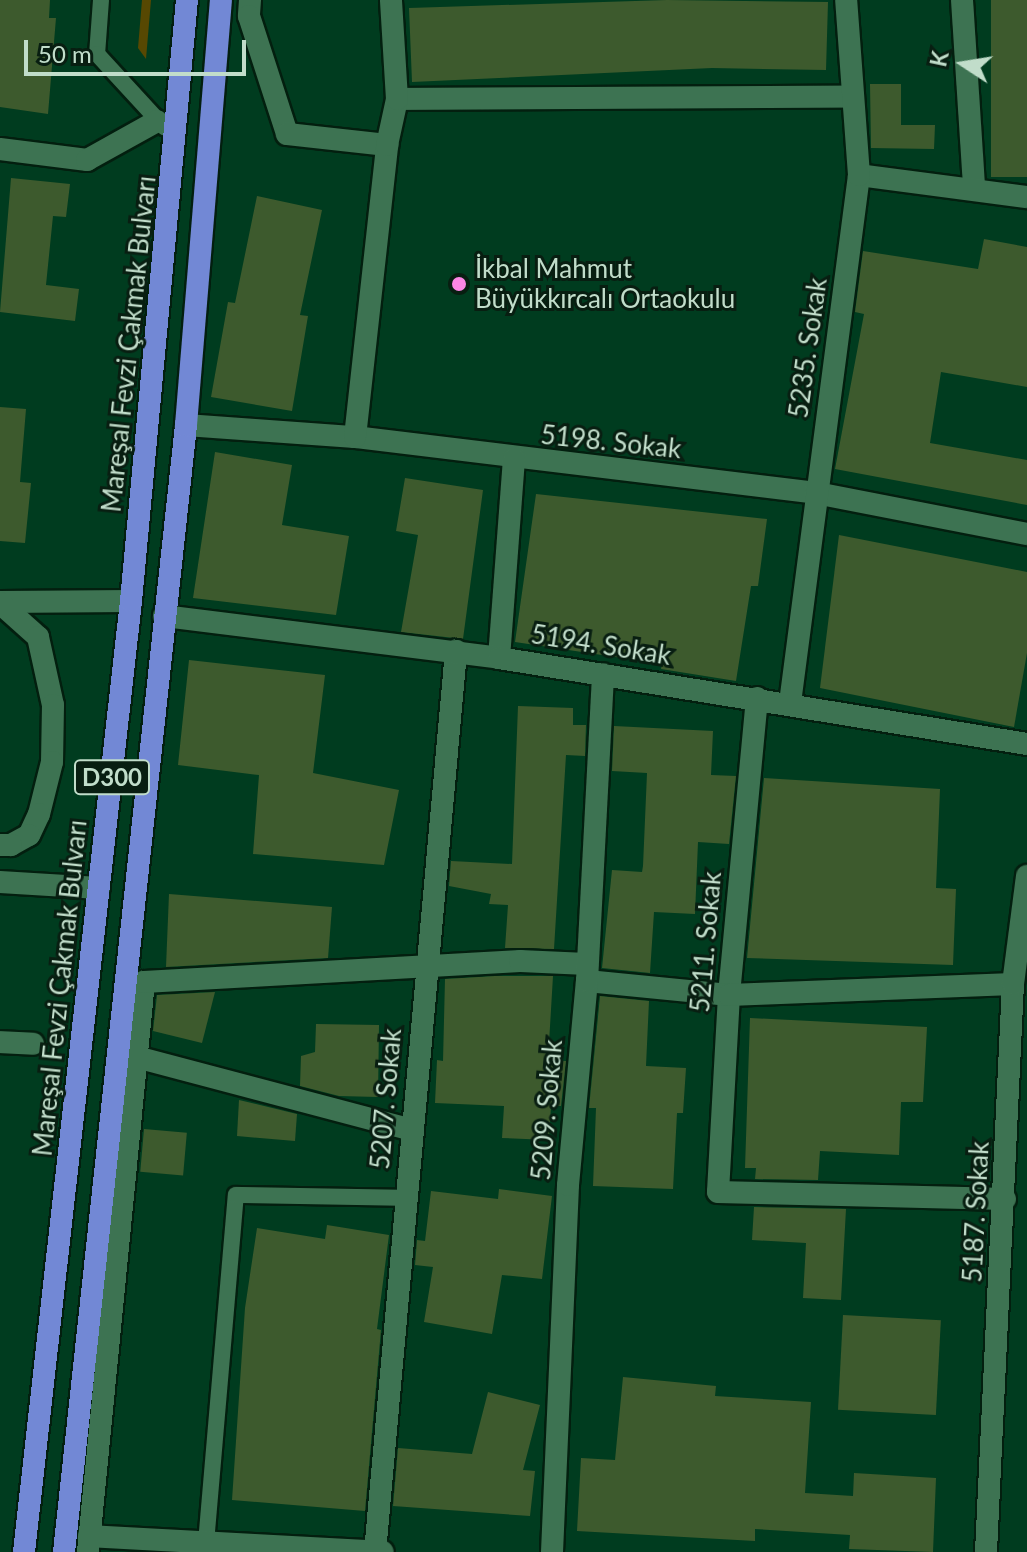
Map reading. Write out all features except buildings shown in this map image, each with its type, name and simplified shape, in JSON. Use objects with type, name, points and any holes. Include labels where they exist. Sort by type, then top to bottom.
[{"type":"highway","name":"Mareşal Fevzi Çakmak Bulvarı","points":[[24,1552],[131,601],[178,143],[187,0]]},
{"type":"highway","name":"D300","points":[[64,1552],[186,425],[221,0]]},
{"type":"street","points":[[250,0],[249,16],[287,134],[387,145]]},
{"type":"street","points":[[355,437],[387,145],[397,99],[391,0]]},
{"type":"street","name":"5235. Sokak","points":[[790,703],[859,175],[846,0]]},
{"type":"street","points":[[962,0],[974,187]]},
{"type":"street","points":[[397,99],[851,97]]},
{"type":"street","points":[[0,149],[87,160],[157,121]]},
{"type":"street","points":[[859,175],[974,187],[1027,197]]},
{"type":"street","name":"5198. Sokak","points":[[186,425],[355,437],[514,459],[816,493],[1027,534]]},
{"type":"street","points":[[499,658],[514,459]]},
{"type":"street","points":[[0,602],[131,601]]},
{"type":"street","points":[[0,602],[38,637],[53,705],[52,762],[39,814],[29,835],[11,845],[0,845]]},
{"type":"street","name":"5194. Sokak","points":[[164,616],[456,651],[1027,744]]},
{"type":"street","name":"5207. Sokak","points":[[375,1552],[425,967],[456,651]]},
{"type":"street","name":"5209. Sokak","points":[[552,1552],[568,1185],[587,972],[603,674]]},
{"type":"street","name":"5211. Sokak","points":[[757,698],[729,995],[718,1192],[1005,1199]]},
{"type":"street","name":"5187. Sokak","points":[[986,1552],[1005,1199],[1018,1079],[1013,984],[1027,876]]},
{"type":"street","points":[[0,882],[99,888]]},
{"type":"street","points":[[383,1552],[206,1543],[88,1544],[144,982],[520,961],[729,995],[1013,984]]},
{"type":"street","points":[[0,1042],[33,1044]]},
{"type":"street","points":[[136,1057],[412,1130]]},
{"type":"lane","points":[[101,0],[97,54],[178,143]]},
{"type":"lane","points":[[206,1543],[236,1195],[406,1198]]},
{"type":"shaded area","points":[[142,0],[151,0],[146,59],[138,48]]},
{"type":"place","name":"İkbal Mahmut Büyükkırcalı Ortaokulu","points":[[459,284]]}]
